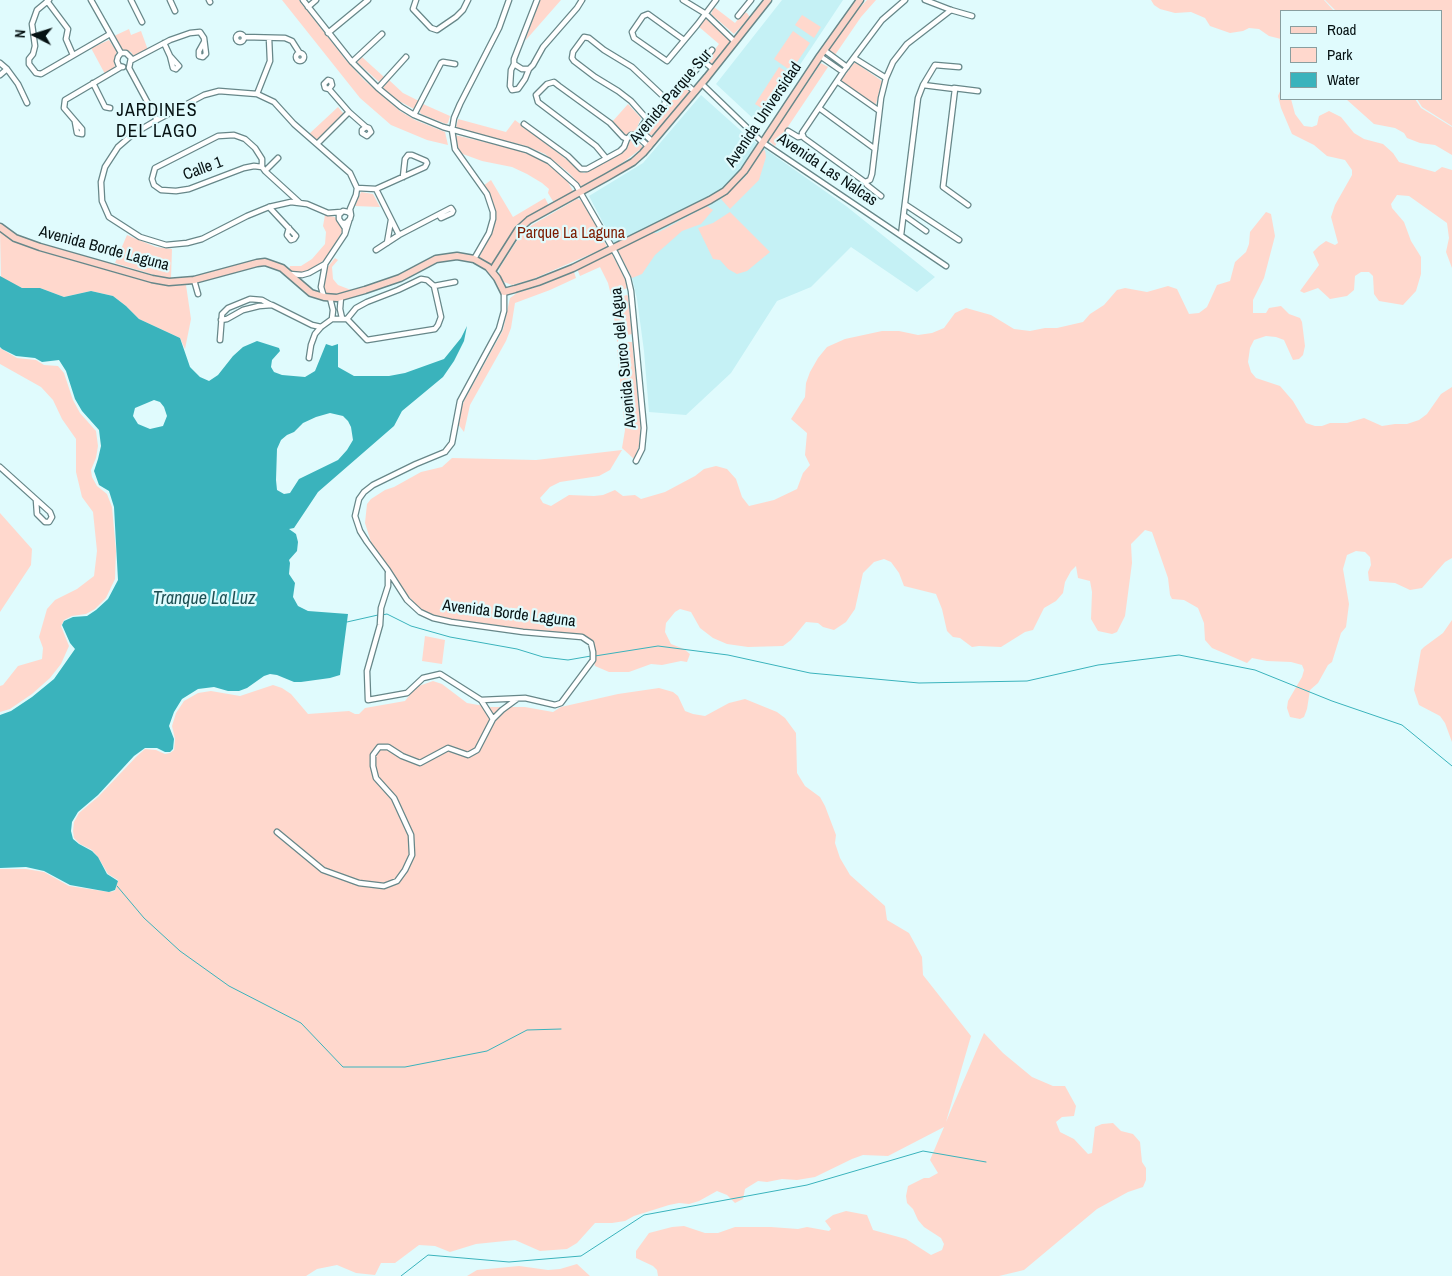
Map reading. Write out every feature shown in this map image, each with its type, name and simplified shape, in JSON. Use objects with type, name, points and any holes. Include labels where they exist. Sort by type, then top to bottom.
[{"type":"street","points":[[91,0],[121,53]]},
{"type":"street","points":[[131,0],[142,22]]},
{"type":"street","points":[[170,0],[175,11]]},
{"type":"street","name":"Avenida Surco del Agua","points":[[303,0],[352,62],[400,107],[414,115],[452,130],[527,150],[540,156],[549,161],[568,178],[580,192],[628,278],[631,291],[644,428],[642,449],[636,461]]},
{"type":"street","points":[[308,7],[316,0]]},
{"type":"street","points":[[328,33],[368,0]]},
{"type":"street","points":[[416,0],[413,9],[431,28],[437,30],[451,22],[468,0]]},
{"type":"street","points":[[474,259],[489,233],[493,212],[487,194],[455,149],[452,130],[454,118],[460,104],[499,28],[509,0]]},
{"type":"street","points":[[537,0],[514,59],[511,70],[510,86],[512,90],[516,90],[522,84],[543,46],[582,0]]},
{"type":"street","points":[[683,0],[706,14],[735,42]]},
{"type":"street","points":[[684,40],[649,14],[643,16],[632,32],[634,38],[666,60],[684,40],[706,14],[716,0]]},
{"type":"street","points":[[738,16],[751,0]]},
{"type":"street","name":"Avenida Parque Sur","points":[[492,271],[518,230],[529,220],[633,162],[651,144],[702,84],[768,0]]},
{"type":"street","name":"Avenida Universidad","points":[[504,292],[548,279],[710,200],[725,190],[744,171],[822,53],[860,0]]},
{"type":"street","points":[[803,136],[802,133],[847,66],[882,20],[905,0]]},
{"type":"street","points":[[925,0],[972,16]]},
{"type":"street","points":[[73,56],[66,39],[68,29],[48,1],[37,10],[32,24],[35,46],[29,64],[33,71],[41,74],[73,56],[110,34]]},
{"type":"street","points":[[744,9],[754,17]]},
{"type":"street","points":[[865,182],[870,180],[872,174],[878,110],[886,78],[893,62],[907,44],[951,10]]},
{"type":"street","points":[[157,120],[130,70],[129,66],[132,60],[164,43],[190,33],[200,32],[204,42]]},
{"type":"street","points":[[352,62],[382,34]]},
{"type":"street","points":[[244,37],[290,40],[299,52]]},
{"type":"street","points":[[647,120],[631,101],[574,61],[572,52],[584,37],[589,38],[632,68],[663,96],[665,103],[654,117],[642,124],[641,129],[651,144]]},
{"type":"street","points":[[257,94],[270,61],[271,38]]},
{"type":"street","points":[[164,43],[170,56]]},
{"type":"street","points":[[695,92],[684,84],[712,50]]},
{"type":"street","points":[[121,53],[128,54],[132,60]]},
{"type":"street","points":[[121,53],[117,62],[121,67]]},
{"type":"street","points":[[822,53],[847,66]]},
{"type":"street","points":[[822,53],[843,72]]},
{"type":"street","points":[[378,88],[406,56]]},
{"type":"street","points":[[854,58],[886,78]]},
{"type":"street","points":[[703,61],[713,69]]},
{"type":"street","points":[[0,63],[7,68],[18,84],[27,103]]},
{"type":"street","points":[[414,115],[441,63],[455,64]]},
{"type":"street","points":[[514,64],[522,69],[529,69]]},
{"type":"street","points":[[901,235],[918,98],[922,85],[935,65],[959,67]]},
{"type":"street","points":[[74,120],[64,108],[65,100],[121,67],[128,67],[130,70]]},
{"type":"street","points":[[0,74],[7,68]]},
{"type":"street","points":[[606,158],[596,146],[538,102],[536,95],[548,84],[554,82],[610,123],[627,139]]},
{"type":"street","points":[[838,82],[878,110]]},
{"type":"street","points":[[93,83],[102,101]]},
{"type":"street","name":"Avenida Las Nalcas","points":[[702,84],[762,142],[946,266]]},
{"type":"street","points":[[922,85],[978,91]]},
{"type":"street","points":[[952,88],[955,91],[943,187],[968,205]]},
{"type":"street","points":[[329,89],[349,112],[366,127]]},
{"type":"street","points":[[289,274],[302,275],[315,271],[325,264],[345,234],[350,218],[350,209],[356,196],[357,188],[350,173],[294,124],[274,102],[257,94],[219,91],[204,95],[132,134],[118,147],[106,166],[102,182],[102,200],[106,211],[114,221],[149,241],[176,245],[202,239],[233,222],[269,207],[299,202],[331,213],[348,212],[350,218]]},
{"type":"street","points":[[819,108],[875,149]]},
{"type":"street","points":[[317,144],[349,112]]},
{"type":"street","points":[[524,124],[568,156],[581,170],[587,169],[620,152],[627,139],[631,136],[635,135],[651,144]]},
{"type":"street","points":[[788,131],[798,137],[803,136],[881,196]]},
{"type":"street","name":"Calle 1","points":[[264,169],[262,159],[255,148],[245,139],[234,134],[226,134],[214,138],[155,168],[152,179],[154,185],[161,190],[176,191],[189,189],[254,166],[264,169],[299,202]]},
{"type":"street","points":[[357,188],[376,189],[403,177],[425,167],[426,161],[412,154],[408,155],[405,159],[403,177]]},
{"type":"street","points":[[264,169],[278,158]]},
{"type":"street","points":[[376,189],[399,235]]},
{"type":"street","points":[[345,234],[341,213],[356,196]]},
{"type":"street","points":[[906,204],[959,240]]},
{"type":"street","points":[[269,207],[289,228]]},
{"type":"street","points":[[376,250],[399,235],[438,215]]},
{"type":"street","points":[[904,216],[926,231]]},
{"type":"street","points":[[342,223],[350,218]]},
{"type":"street","points":[[388,243],[391,219]]},
{"type":"street","name":"Avenida Borde Laguna","points":[[0,227],[15,238],[40,248],[152,279],[175,282],[194,280],[261,262],[274,264],[311,293],[327,297],[341,297],[400,278],[440,258],[457,256],[474,259],[492,271],[504,292],[500,329],[460,401],[452,443],[445,452],[373,485],[364,492],[359,500],[356,516],[360,531],[412,606],[420,612],[433,618],[451,622],[523,632],[582,637],[590,644],[593,660],[562,703],[555,705],[534,699],[516,699]]},
{"type":"street","points":[[325,264],[321,287],[333,310],[332,319]]},
{"type":"street","points":[[297,282],[302,275]]},
{"type":"street","points":[[309,358],[311,345],[321,327],[332,319],[345,319],[356,308],[367,302],[421,279],[427,280],[434,286],[441,317],[435,329],[367,340],[345,319],[340,309],[341,297]]},
{"type":"street","points":[[194,280],[198,294]]},
{"type":"street","points":[[434,286],[455,282]]},
{"type":"street","points":[[500,282],[505,287],[515,289]]},
{"type":"street","points":[[311,293],[321,287]]},
{"type":"street","points":[[504,304],[509,294],[515,289]]},
{"type":"street","points":[[220,340],[222,314],[228,308],[250,299],[262,300],[312,325],[321,327]]},
{"type":"street","points":[[222,320],[243,310],[259,306],[272,306]]},
{"type":"street","points":[[0,467],[50,512],[52,517],[49,522],[45,522],[37,514],[36,500]]},
{"type":"street","points":[[0,472],[8,475]]},
{"type":"street","points":[[387,569],[388,586],[381,608],[380,625],[368,671],[368,700],[407,693],[423,678],[440,674],[467,693],[481,700],[516,699]]},
{"type":"street","points":[[277,832],[323,870],[359,883],[384,886],[397,881],[412,855],[411,834],[394,798],[376,778],[373,755],[379,747],[388,747],[402,756],[420,763],[448,748],[468,755],[477,750],[493,719],[516,699]]},
{"type":"street","points":[[481,700],[493,719]]},
{"type":"shaded area","points":[[782,0],[843,0],[760,125],[716,84]]},
{"type":"shaded area","points":[[701,95],[748,137],[846,206],[935,277],[917,292],[851,247],[811,287],[777,301],[731,373],[686,415],[649,412],[644,351],[637,299],[632,278],[589,196],[643,163]]},
{"type":"green space","points":[[282,0],[299,0],[345,59],[364,80],[400,111],[415,120],[445,132],[448,145],[427,140],[391,125],[360,98]]},
{"type":"green space","points":[[539,0],[561,0],[525,41]]},
{"type":"green space","points":[[867,0],[876,0],[861,17],[835,55],[830,52],[829,49],[854,14]]},
{"type":"green space","points":[[1151,0],[1324,0],[1333,10],[1280,10],[1280,39],[1269,36],[1259,29],[1249,28],[1230,33],[1210,26],[1205,18],[1191,12],[1175,13],[1160,9]]},
{"type":"green space","points":[[1325,0],[1452,0],[1452,126],[1422,107],[1418,100],[1442,100],[1442,10],[1335,10]]},
{"type":"green space","points":[[714,7],[735,23],[744,12],[750,17],[734,34],[711,14]]},
{"type":"green space","points":[[802,15],[821,27],[814,38],[795,25]]},
{"type":"green space","points":[[705,18],[730,40],[730,44],[712,65],[707,60],[719,44],[698,26]]},
{"type":"green space","points":[[129,29],[131,35],[141,31],[148,50],[134,57],[131,52],[123,50],[114,36]]},
{"type":"green space","points":[[793,31],[810,43],[791,71],[774,59]]},
{"type":"green space","points":[[109,40],[117,52],[114,59],[115,68],[105,74],[91,48]]},
{"type":"green space","points":[[362,57],[384,77],[379,82],[357,62]]},
{"type":"green space","points":[[821,63],[828,67],[775,146],[769,140]]},
{"type":"green space","points":[[854,63],[882,81],[876,104],[873,105],[842,83],[842,79]]},
{"type":"green space","points":[[779,67],[790,74],[766,111],[755,104]]},
{"type":"green space","points":[[389,80],[403,93],[419,101],[414,109],[399,101],[383,88]]},
{"type":"green space","points":[[685,86],[691,92],[654,135],[649,135],[644,131],[645,126],[652,124]]},
{"type":"green space","points":[[1280,91],[1280,100],[1291,100],[1295,114],[1304,126],[1312,127],[1317,125],[1319,116],[1329,111],[1341,117],[1354,133],[1364,139],[1383,144],[1399,162],[1435,172],[1442,167],[1452,170],[1452,268],[1446,252],[1449,238],[1447,223],[1409,196],[1397,195],[1391,204],[1392,208],[1404,222],[1411,241],[1421,257],[1421,274],[1416,291],[1403,305],[1379,301],[1374,294],[1373,276],[1369,272],[1361,272],[1355,276],[1354,290],[1347,296],[1330,299],[1318,288],[1304,293],[1300,291],[1319,265],[1313,252],[1326,241],[1335,245],[1338,243],[1331,217],[1335,205],[1352,175],[1352,170],[1345,160],[1327,156],[1314,145],[1292,134],[1278,96]]},
{"type":"green space","points":[[1347,100],[1416,100],[1421,108],[1452,127],[1452,155],[1435,145],[1420,143],[1407,138],[1404,133],[1395,128],[1374,124]]},
{"type":"green space","points":[[423,104],[450,116],[448,123],[446,124],[421,114],[419,110]]},
{"type":"green space","points":[[628,104],[641,118],[638,132],[626,135],[612,122]]},
{"type":"green space","points":[[338,107],[344,114],[317,141],[309,134]]},
{"type":"green space","points":[[458,119],[506,132],[515,120],[584,173],[624,152],[631,139],[635,139],[642,148],[622,163],[586,185],[581,186],[569,173],[545,154],[526,146],[456,128]]},
{"type":"green space","points":[[455,135],[531,155],[548,164],[568,182],[573,191],[554,203],[548,193],[549,189],[527,174],[512,167],[482,161],[460,153],[457,148]]},
{"type":"green space","points":[[765,150],[766,157],[759,180],[730,209],[721,199],[745,177],[762,151]]},
{"type":"green space","points":[[491,180],[513,217],[545,198],[549,206],[527,218],[513,230],[492,267],[479,258],[495,222],[493,202],[483,186]]},
{"type":"green space","points":[[361,192],[373,194],[380,207],[355,206]]},
{"type":"green space","name":"Parque La Laguna","points":[[577,199],[583,201],[607,247],[533,279],[512,285],[504,282],[499,274],[500,267],[522,233],[532,225]]},
{"type":"green space","points":[[707,206],[713,210],[701,224],[682,231],[655,255],[642,274],[632,278],[618,251],[619,249],[652,233],[657,233]]},
{"type":"green space","points":[[730,212],[770,252],[747,271],[737,274],[728,269],[720,260],[713,259],[698,228],[713,223]]},
{"type":"green space","points":[[1266,212],[1271,214],[1275,236],[1264,278],[1253,300],[1253,313],[1266,313],[1269,308],[1281,306],[1289,314],[1300,318],[1305,346],[1303,355],[1299,359],[1293,360],[1284,340],[1266,336],[1254,340],[1250,348],[1248,362],[1251,372],[1256,378],[1280,386],[1293,401],[1306,423],[1315,426],[1330,423],[1347,423],[1364,418],[1382,426],[1407,424],[1419,420],[1427,414],[1441,394],[1452,387],[1452,558],[1445,562],[1422,588],[1410,590],[1395,583],[1369,581],[1370,557],[1365,552],[1356,551],[1347,555],[1343,569],[1349,604],[1346,627],[1341,633],[1332,662],[1328,665],[1318,683],[1310,690],[1307,709],[1304,717],[1300,719],[1290,717],[1287,708],[1288,701],[1302,677],[1304,670],[1302,665],[1252,658],[1247,663],[1212,648],[1205,640],[1204,623],[1198,608],[1184,600],[1172,599],[1168,578],[1152,532],[1145,530],[1131,544],[1132,563],[1125,616],[1117,632],[1112,634],[1098,631],[1091,619],[1092,592],[1090,581],[1078,578],[1076,566],[1065,582],[1063,593],[1056,601],[1044,608],[1033,630],[1025,632],[1001,647],[972,647],[960,638],[953,637],[947,631],[936,594],[904,586],[899,573],[891,562],[884,559],[874,562],[863,573],[855,609],[846,622],[834,630],[823,627],[818,623],[806,622],[791,640],[783,646],[748,647],[727,644],[713,638],[700,628],[691,612],[680,609],[666,623],[665,632],[671,644],[684,649],[690,654],[687,662],[681,661],[662,665],[651,664],[629,672],[609,672],[595,666],[591,649],[585,639],[453,622],[424,614],[399,585],[371,542],[365,523],[367,504],[371,499],[421,472],[442,467],[452,458],[536,460],[622,450],[610,470],[599,476],[560,482],[550,487],[540,498],[543,503],[551,506],[569,495],[594,496],[603,495],[615,490],[623,496],[635,495],[641,499],[665,492],[704,469],[716,466],[727,469],[736,479],[742,497],[749,506],[774,500],[797,489],[803,473],[810,465],[805,455],[807,433],[791,419],[805,397],[806,383],[810,372],[827,347],[845,339],[882,331],[899,331],[918,335],[932,333],[944,328],[955,313],[966,308],[991,315],[1014,329],[1030,331],[1057,328],[1083,322],[1090,314],[1104,305],[1117,290],[1125,288],[1147,292],[1168,286],[1177,289],[1189,314],[1199,313],[1207,307],[1217,285],[1230,281],[1235,262],[1246,252],[1250,232]]},
{"type":"green space","points":[[325,215],[335,217],[342,229],[330,252],[323,261],[308,271],[296,273],[289,271],[290,266],[301,266],[312,259],[325,244],[326,232],[323,226]]},
{"type":"green space","points":[[0,231],[20,244],[39,251],[151,283],[168,286],[186,285],[191,319],[185,349],[180,338],[139,319],[113,296],[91,291],[64,297],[40,288],[22,288],[1,278]]},
{"type":"green space","points":[[127,235],[156,247],[172,249],[171,278],[154,275],[115,263]]},
{"type":"green space","points":[[611,252],[625,279],[627,288],[611,295],[608,283],[600,267],[580,276],[578,269]]},
{"type":"green space","points":[[335,258],[338,260],[332,267],[333,279],[338,285],[351,290],[333,296],[324,294],[323,288],[327,268]]},
{"type":"green space","points":[[574,272],[576,278],[515,303],[511,328],[506,341],[470,405],[464,432],[458,424],[461,409],[503,330],[510,298],[517,293]]},
{"type":"green space","points":[[627,295],[632,334],[623,336],[617,342],[612,299]]},
{"type":"green space","points":[[626,342],[632,342],[641,425],[639,446],[634,459],[622,448],[625,430],[617,350]]},
{"type":"green space","points":[[0,348],[17,358],[36,360],[44,365],[58,366],[64,373],[73,400],[80,413],[96,431],[98,446],[91,470],[92,477],[97,486],[107,494],[112,507],[116,551],[115,579],[106,598],[95,609],[86,614],[72,616],[64,620],[61,626],[69,646],[61,664],[50,678],[32,694],[10,709],[0,712],[0,686],[3,685],[18,666],[42,659],[43,648],[39,637],[47,609],[55,600],[77,589],[94,576],[97,551],[93,512],[82,497],[76,472],[76,439],[62,419],[53,400],[41,387],[0,364]]},
{"type":"green space","points":[[0,513],[32,549],[31,565],[0,612]]},
{"type":"green space","points":[[1452,620],[1452,742],[1445,723],[1440,716],[1419,705],[1414,690],[1421,650],[1443,633]]},
{"type":"green space","points":[[425,636],[445,640],[442,664],[422,661]]},
{"type":"green space","points":[[433,681],[442,684],[467,703],[490,707],[525,707],[553,712],[561,707],[618,694],[659,688],[673,692],[678,696],[685,711],[693,714],[705,716],[729,703],[745,699],[777,712],[785,718],[796,733],[797,773],[805,786],[820,797],[825,806],[836,835],[835,843],[840,858],[850,875],[885,906],[887,920],[909,933],[922,957],[923,975],[971,1036],[946,1122],[984,1033],[1003,1053],[1032,1077],[1053,1086],[1065,1086],[1076,1106],[1074,1116],[1062,1117],[1056,1122],[1060,1132],[1074,1139],[1088,1154],[1092,1153],[1095,1127],[1113,1123],[1121,1131],[1133,1134],[1140,1142],[1142,1162],[1146,1168],[1146,1180],[1143,1187],[1128,1192],[1097,1209],[1024,1270],[999,1276],[658,1276],[657,1270],[653,1266],[636,1258],[636,1251],[649,1233],[672,1227],[684,1226],[705,1233],[718,1233],[735,1227],[798,1229],[807,1227],[829,1231],[831,1229],[825,1221],[833,1215],[846,1211],[867,1215],[873,1230],[906,1239],[931,1255],[942,1250],[944,1244],[941,1238],[924,1227],[918,1220],[913,1209],[907,1203],[906,1196],[908,1186],[938,1173],[930,1160],[944,1127],[888,1156],[863,1155],[815,1177],[797,1180],[758,1181],[745,1189],[743,1199],[735,1203],[727,1195],[717,1191],[699,1201],[689,1204],[669,1205],[634,1216],[625,1221],[595,1223],[577,1243],[567,1249],[540,1251],[515,1240],[476,1244],[450,1252],[435,1246],[419,1245],[395,1263],[381,1263],[375,1275],[356,1273],[337,1265],[317,1269],[306,1276],[0,1276],[0,869],[26,869],[44,872],[69,886],[109,892],[115,891],[118,880],[108,874],[92,850],[80,844],[74,838],[74,822],[79,813],[98,797],[145,749],[156,750],[165,754],[174,750],[175,739],[172,726],[176,713],[184,701],[198,693],[211,691],[240,696],[273,685],[291,694],[308,714],[349,711],[359,714],[365,708],[405,701],[416,687]]},
{"type":"green space","points":[[577,1264],[590,1276],[467,1276],[477,1270],[519,1266],[548,1270]]},
{"type":"water","name":"Tranque La Luz","points":[[0,276],[22,288],[40,288],[64,297],[91,291],[113,296],[139,319],[180,338],[190,367],[200,377],[209,381],[218,375],[243,347],[257,341],[279,348],[280,351],[272,360],[271,367],[274,372],[282,375],[305,377],[315,371],[326,344],[332,346],[338,344],[338,367],[354,376],[389,376],[405,373],[444,359],[461,338],[467,326],[464,341],[443,377],[402,411],[394,426],[318,492],[294,528],[289,529],[296,534],[298,542],[297,551],[289,560],[289,574],[295,583],[293,597],[298,606],[308,611],[348,614],[340,675],[294,682],[270,674],[239,691],[228,691],[214,687],[198,689],[182,699],[174,712],[169,726],[174,739],[173,749],[170,752],[165,752],[157,748],[145,748],[134,756],[98,795],[78,812],[72,822],[71,831],[73,839],[92,851],[98,857],[107,874],[118,881],[115,890],[109,892],[70,885],[44,871],[26,867],[0,868],[0,715],[11,711],[32,697],[54,679],[75,649],[70,643],[62,625],[64,621],[73,617],[87,616],[96,610],[108,599],[118,580],[114,507],[109,491],[99,485],[94,471],[101,446],[99,430],[82,411],[75,399],[66,371],[59,360],[42,362],[35,358],[16,356],[0,347]],"holes":[[[154,400],[160,402],[167,416],[163,426],[150,429],[138,424],[133,416],[135,408]],[[330,413],[343,416],[351,427],[353,440],[347,450],[338,460],[299,479],[290,493],[284,494],[277,490],[277,449],[281,440],[294,432],[303,423]]]},
{"type":"waterway","points":[[382,615],[387,614],[411,626],[450,637],[517,649],[543,657],[568,660],[591,656]]},
{"type":"waterway","points":[[347,622],[378,615]]},
{"type":"waterway","points":[[595,656],[658,646],[728,655],[810,673],[919,683],[1027,681],[1098,665],[1179,655],[1255,670],[1332,701],[1402,725],[1452,766]]},
{"type":"waterway","points":[[117,886],[144,918],[180,951],[229,986],[301,1023],[343,1067],[405,1067],[487,1051],[527,1030],[561,1029]]},
{"type":"waterway","points":[[401,1276],[428,1255],[509,1262],[581,1256],[644,1215],[807,1185],[923,1151],[986,1162]]},
{"type":"district","name":"JARDINES DEL LAGO","points":[[157,121]]}]
